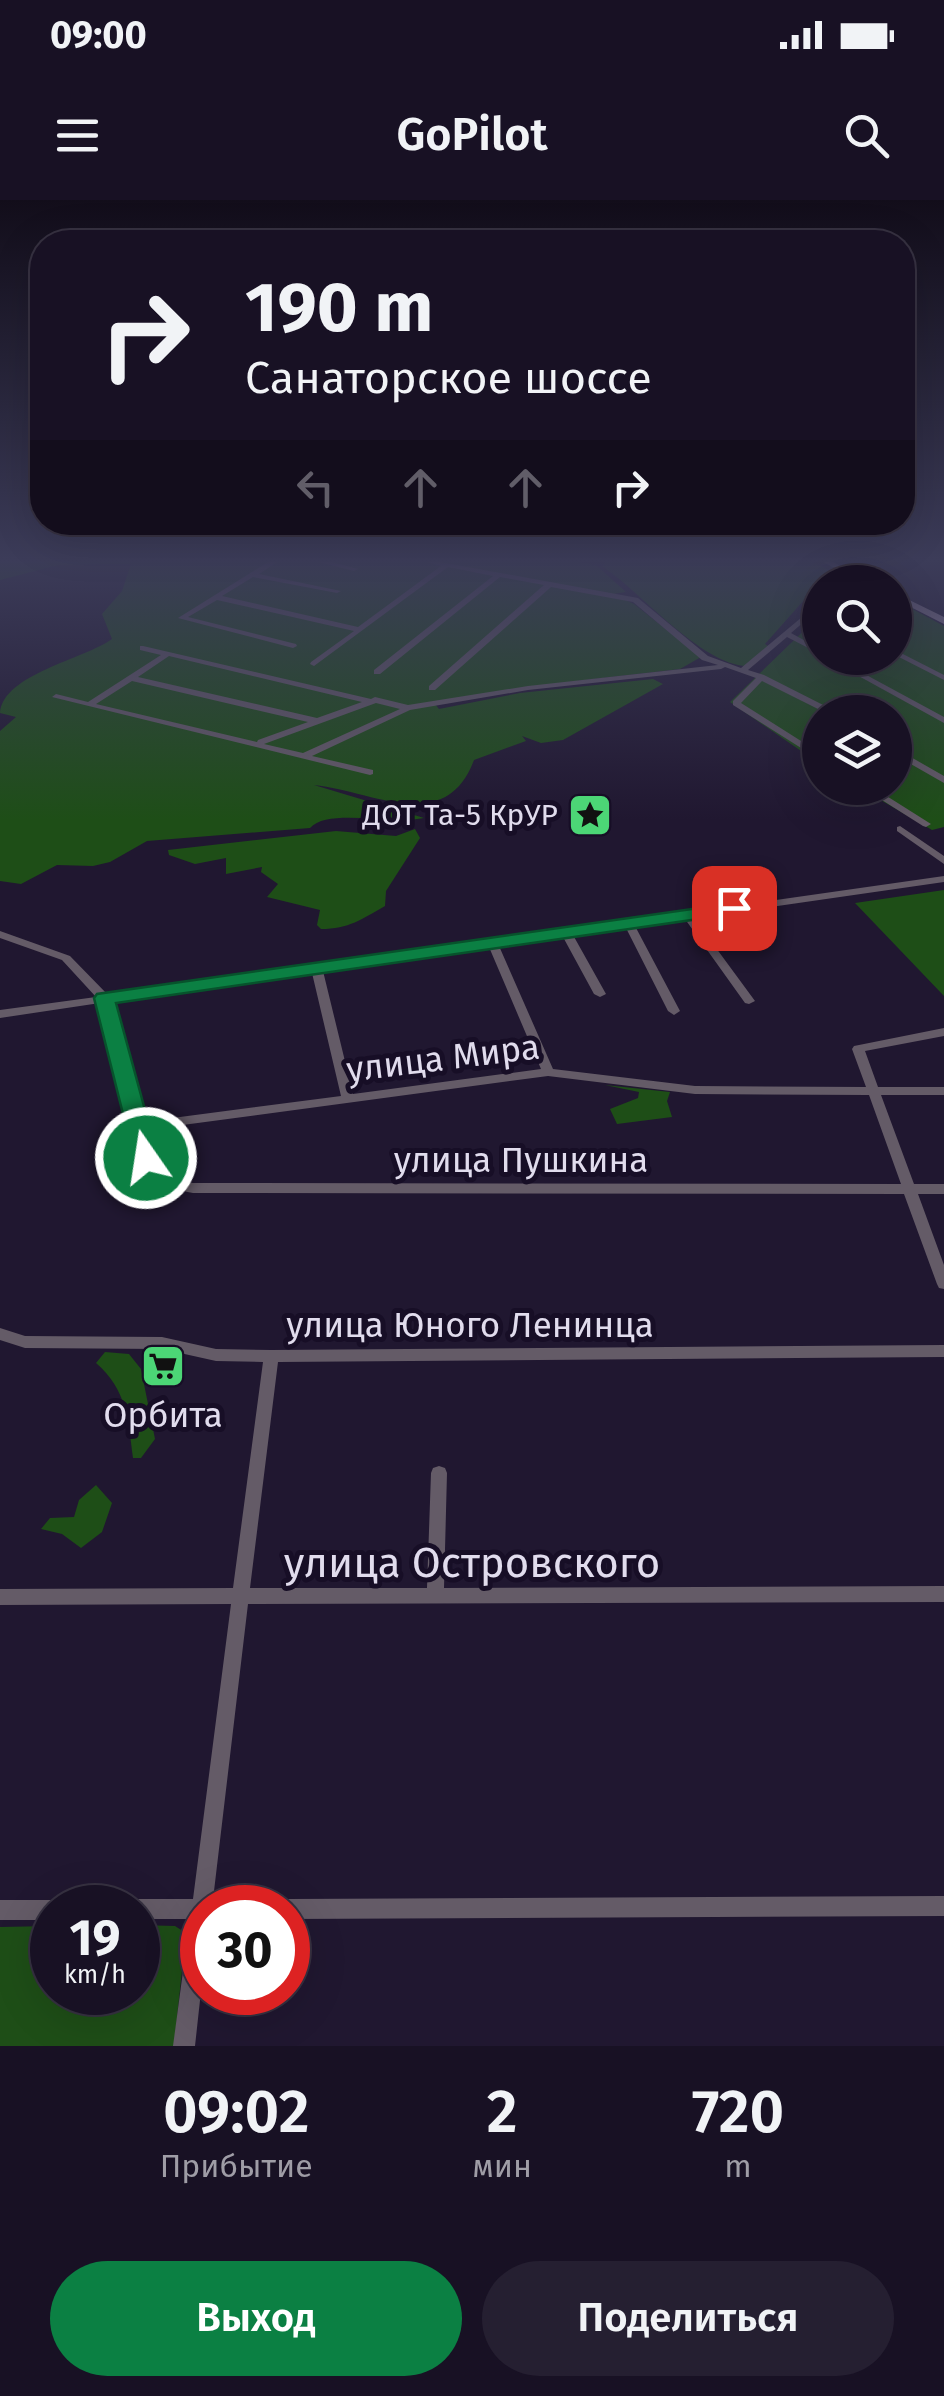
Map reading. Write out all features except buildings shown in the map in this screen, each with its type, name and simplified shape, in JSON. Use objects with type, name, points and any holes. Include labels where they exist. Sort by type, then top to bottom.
[{"type":"street","points":[[145,648],[408,708]]},
{"type":"street","points":[[314,664],[335,648]]},
{"type":"street","points":[[377,672],[407,648]]},
{"type":"street","points":[[432,688],[477,648]]},
{"type":"street","points":[[697,648],[720,666]]},
{"type":"street","points":[[744,670],[769,648]]},
{"type":"street","points":[[90,704],[168,653]]},
{"type":"street","points":[[912,661],[944,678]]},
{"type":"street","points":[[306,756],[408,708],[528,688],[720,666],[744,670],[802,695]]},
{"type":"street","points":[[861,675],[944,720]]},
{"type":"street","points":[[761,677],[736,704],[802,746]]},
{"type":"street","points":[[132,678],[316,721]]},
{"type":"street","points":[[56,697],[370,772]]},
{"type":"street","points":[[258,743],[370,701]]},
{"type":"street","points":[[912,761],[944,780]]},
{"type":"street","points":[[895,805],[926,824]]},
{"type":"street","points":[[944,821],[900,830],[944,861]]},
{"type":"street","points":[[0,1014],[944,879]]},
{"type":"street","points":[[687,915],[749,1001]]},
{"type":"street","points":[[629,924],[674,1011]]},
{"type":"street","points":[[566,932],[600,994]]},
{"type":"street","points":[[0,934],[66,958],[104,998],[138,1126]]},
{"type":"street","points":[[493,944],[548,1072]]},
{"type":"street","points":[[316,967],[348,1099]]},
{"type":"street","points":[[944,1032],[858,1049],[944,1284]]},
{"type":"street","name":"улица Мира","points":[[138,1126],[548,1072],[695,1090],[944,1091]]},
{"type":"street","name":"улица Пушкина","points":[[138,1126],[154,1178],[193,1188],[944,1189]]},
{"type":"street","name":"улица Юного Ленинца","points":[[0,1334],[26,1342],[162,1343],[216,1355],[271,1356],[944,1351]]},
{"type":"street","points":[[205,1885],[271,1356]]},
{"type":"street","points":[[434,1597],[439,1473]]},
{"type":"street","name":"улица Островского","points":[[0,1597],[240,1600],[944,1594]]},
{"type":"street","points":[[310,1909],[944,1906]]},
{"type":"street","points":[[0,1910],[30,1910]]},
{"type":"street","points":[[184,2046],[188,2015]]},
{"type":"green space","points":[[95,648],[690,648],[701,657],[680,669],[526,687],[435,704],[439,709],[520,693],[653,679],[663,684],[563,740],[541,743],[522,736],[526,741],[474,760],[461,783],[445,797],[426,803],[405,803],[314,785],[424,818],[331,819],[310,828],[147,841],[110,862],[93,866],[57,865],[21,884],[0,881],[0,731],[16,717],[0,713],[15,688]]},
{"type":"green space","points":[[703,648],[766,648],[747,666],[729,662]]},
{"type":"green space","points":[[786,648],[802,648],[802,675],[912,675],[912,648],[944,648],[944,827],[932,830],[889,805],[912,805],[912,695],[802,695],[802,752],[730,702]]},
{"type":"green space","points":[[415,829],[420,838],[386,891],[385,906],[331,929],[317,925],[320,910],[267,897],[278,884],[261,872],[262,867],[226,874],[226,858],[195,864],[169,855],[168,850],[336,831],[396,836]]},
{"type":"green space","points":[[944,890],[944,996],[855,903]]},
{"type":"green space","points":[[605,1085],[670,1092],[667,1101],[672,1117],[617,1124],[610,1109],[638,1098],[639,1092]]},
{"type":"green space","points":[[105,1352],[129,1354],[141,1369],[155,1439],[141,1458],[133,1458],[120,1395],[96,1363]]},
{"type":"green space","points":[[96,1485],[112,1503],[102,1532],[81,1548],[62,1534],[41,1529],[50,1518],[74,1517],[79,1500]]},
{"type":"green space","points":[[30,1926],[30,2015],[160,2015],[160,1926],[180,1929],[180,1990],[174,2046],[0,2046],[0,1927]]},
{"type":"place","name":"ДОТ Та-5 КрУР","points":[[590,815]]},
{"type":"place","name":"Орбита","points":[[163,1366]]},
{"type":"route","points":[[146,1158],[104,998],[734,908]]}]
